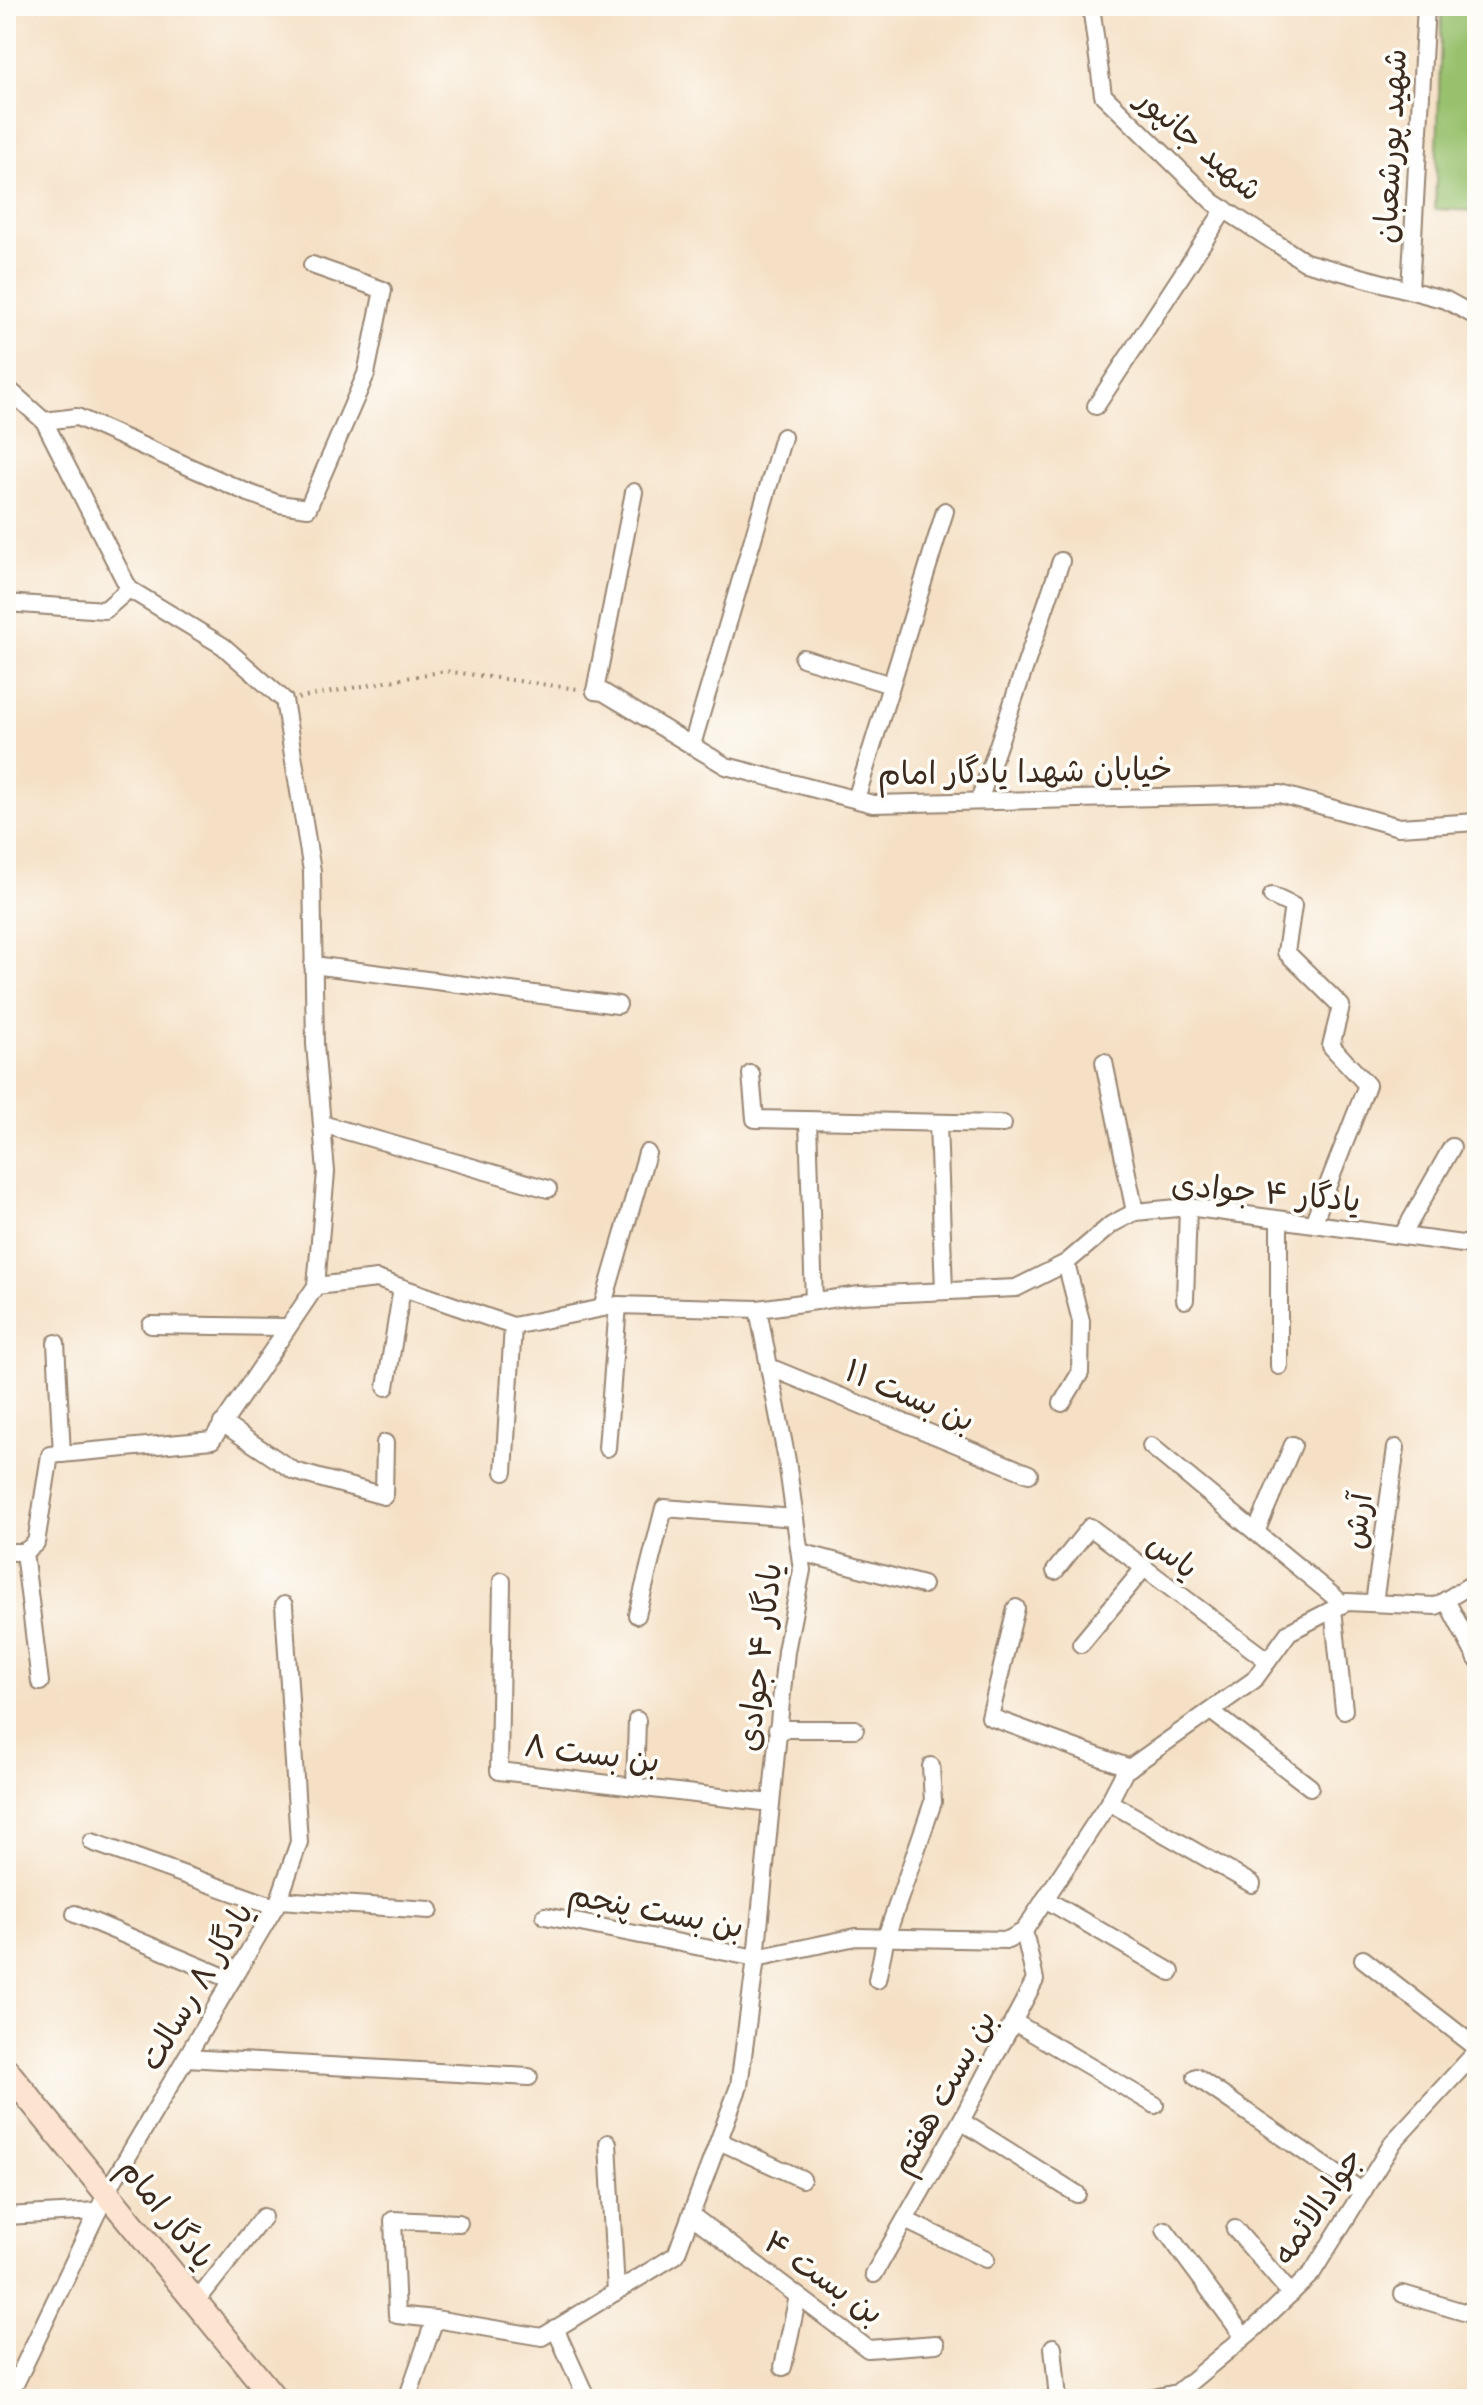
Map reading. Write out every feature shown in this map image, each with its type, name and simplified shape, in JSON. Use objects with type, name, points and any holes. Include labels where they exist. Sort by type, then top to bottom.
[{"type":"main road","name":"یادگار امام","points":[[6,2070],[103,2201],[197,2301],[275,2399]]},
{"type":"street","name":"شهید جانپور","points":[[1091,6],[1103,95],[1225,209],[1305,262],[1446,300],[1477,317]]},
{"type":"street","name":"شهید پورشعبان","points":[[1410,290],[1426,6]]},
{"type":"street","points":[[1096,406],[1225,209]]},
{"type":"street","points":[[44,421],[77,417],[246,492],[279,504],[308,508],[366,374],[383,290],[312,265]]},
{"type":"street","points":[[6,387],[44,421],[129,589],[223,646],[284,700],[312,871],[313,965],[326,1172],[316,1286],[285,1327],[212,1440],[50,1455],[36,1543],[24,1552],[6,1552]]},
{"type":"street","points":[[692,745],[783,437]]},
{"type":"street","points":[[595,691],[632,496]]},
{"type":"street","points":[[856,799],[945,511]]},
{"type":"street","points":[[979,801],[1061,561]]},
{"type":"street","points":[[6,603],[105,610],[129,589]]},
{"type":"street","points":[[803,658],[891,685]]},
{"type":"street","name":"خیابان شهدا یادگار امام","points":[[595,691],[603,692],[726,766],[873,804],[1280,794],[1399,827],[1477,822]]},
{"type":"street","points":[[1272,896],[1293,906],[1286,952],[1341,1006],[1331,1046],[1367,1085],[1314,1221]]},
{"type":"street","points":[[313,965],[618,1005]]},
{"type":"street","points":[[1104,1062],[1135,1212]]},
{"type":"street","points":[[751,1074],[755,1119],[1003,1124]]},
{"type":"street","points":[[808,1122],[814,1301]]},
{"type":"street","points":[[938,1123],[944,1291]]},
{"type":"street","points":[[322,1124],[548,1189]]},
{"type":"street","points":[[1403,1234],[1452,1147]]},
{"type":"street","points":[[607,1448],[610,1307],[647,1153]]},
{"type":"street","points":[[1185,1300],[1188,1207]]},
{"type":"street","name":"یادگار ۴ جوادی","points":[[459,2223],[393,2220],[397,2315],[542,2337],[676,2255],[739,2086],[756,1958],[786,1651],[802,1570],[758,1309],[814,1301],[1016,1288],[1066,1263],[1112,1224],[1135,1212],[1188,1207],[1279,1220],[1314,1221],[1477,1246]]},
{"type":"street","points":[[1279,1220],[1279,1366]]},
{"type":"street","points":[[1062,1403],[1080,1373],[1081,1321],[1066,1263]]},
{"type":"street","points":[[316,1286],[377,1279],[513,1326],[610,1307],[758,1309]]},
{"type":"street","points":[[386,1387],[402,1288]]},
{"type":"street","points":[[151,1325],[285,1327]]},
{"type":"street","points":[[504,1472],[513,1326]]},
{"type":"street","points":[[56,1343],[62,1454]]},
{"type":"street","name":"بن بست ۱۱","points":[[769,1367],[1029,1474]]},
{"type":"street","points":[[222,1423],[294,1471],[384,1496],[385,1443]]},
{"type":"street","points":[[1256,1532],[1293,1445]]},
{"type":"street","points":[[1151,1446],[1256,1532],[1338,1606],[1344,1710]]},
{"type":"street","name":"آرش","points":[[1374,1603],[1396,1448]]},
{"type":"street","points":[[637,1615],[664,1508],[795,1518]]},
{"type":"street","name":"یاس","points":[[1055,1571],[1090,1527],[1268,1661]]},
{"type":"street","points":[[24,1552],[40,1682]]},
{"type":"street","points":[[800,1552],[923,1585]]},
{"type":"street","points":[[1081,1644],[1144,1568]]},
{"type":"street","name":"بن بست ۸","points":[[502,1581],[499,1771],[771,1803]]},
{"type":"street","points":[[756,1958],[856,1937],[1008,1940],[1024,1931],[1130,1768],[1254,1680],[1289,1632],[1338,1606],[1374,1603],[1436,1606],[1477,1581]]},
{"type":"street","points":[[1446,1600],[1477,1659]]},
{"type":"street","points":[[92,1842],[277,1903],[299,1842],[284,1605]]},
{"type":"street","points":[[1016,1608],[990,1717],[1130,1768]]},
{"type":"street","points":[[1211,1711],[1310,1787]]},
{"type":"street","points":[[635,1787],[637,1720]]},
{"type":"street","points":[[777,1729],[855,1729]]},
{"type":"street","points":[[877,1980],[886,1937],[933,1802],[931,1766]]},
{"type":"street","points":[[1109,1802],[1252,1884]]},
{"type":"street","points":[[1045,1899],[1171,1972]]},
{"type":"street","name":"یادگار ۸ رسالت","points":[[10,2398],[103,2201],[277,1903],[430,1910]]},
{"type":"street","points":[[75,1914],[232,1980]]},
{"type":"street","name":"بن بست پنجم","points":[[545,1916],[756,1958]]},
{"type":"street","name":"بن بست هفتم","points":[[874,2274],[961,2121],[1035,1980],[1024,1931]]},
{"type":"street","name":"جوادالائمه","points":[[1149,2399],[1177,2393],[1244,2337],[1312,2273],[1394,2141],[1477,2049],[1363,1959]]},
{"type":"street","points":[[1014,2022],[1155,2105]]},
{"type":"street","points":[[186,2058],[529,2077]]},
{"type":"street","points":[[1196,2077],[1363,2192]]},
{"type":"street","points":[[961,2121],[1077,2194]]},
{"type":"street","points":[[719,2141],[802,2179]]},
{"type":"street","points":[[608,2143],[616,2292]]},
{"type":"street","points":[[6,2216],[103,2201]]},
{"type":"street","name":"بن بست ۴","points":[[691,2215],[868,2349],[936,2344]]},
{"type":"street","points":[[197,2301],[263,2217]]},
{"type":"street","points":[[905,2220],[986,2259]]},
{"type":"street","points":[[1235,2229],[1291,2294]]},
{"type":"street","points":[[1165,2230],[1244,2337]]},
{"type":"street","points":[[1403,2294],[1477,2316]]},
{"type":"street","points":[[783,2367],[798,2296]]},
{"type":"street","points":[[407,2399],[435,2319]]},
{"type":"street","points":[[555,2328],[587,2399]]},
{"type":"street","points":[[1053,2347],[1058,2399]]},
{"type":"path","points":[[284,700],[445,671],[595,691]]},
{"type":"green space","points":[[1442,6],[1477,6],[1477,211],[1435,209]]}]
